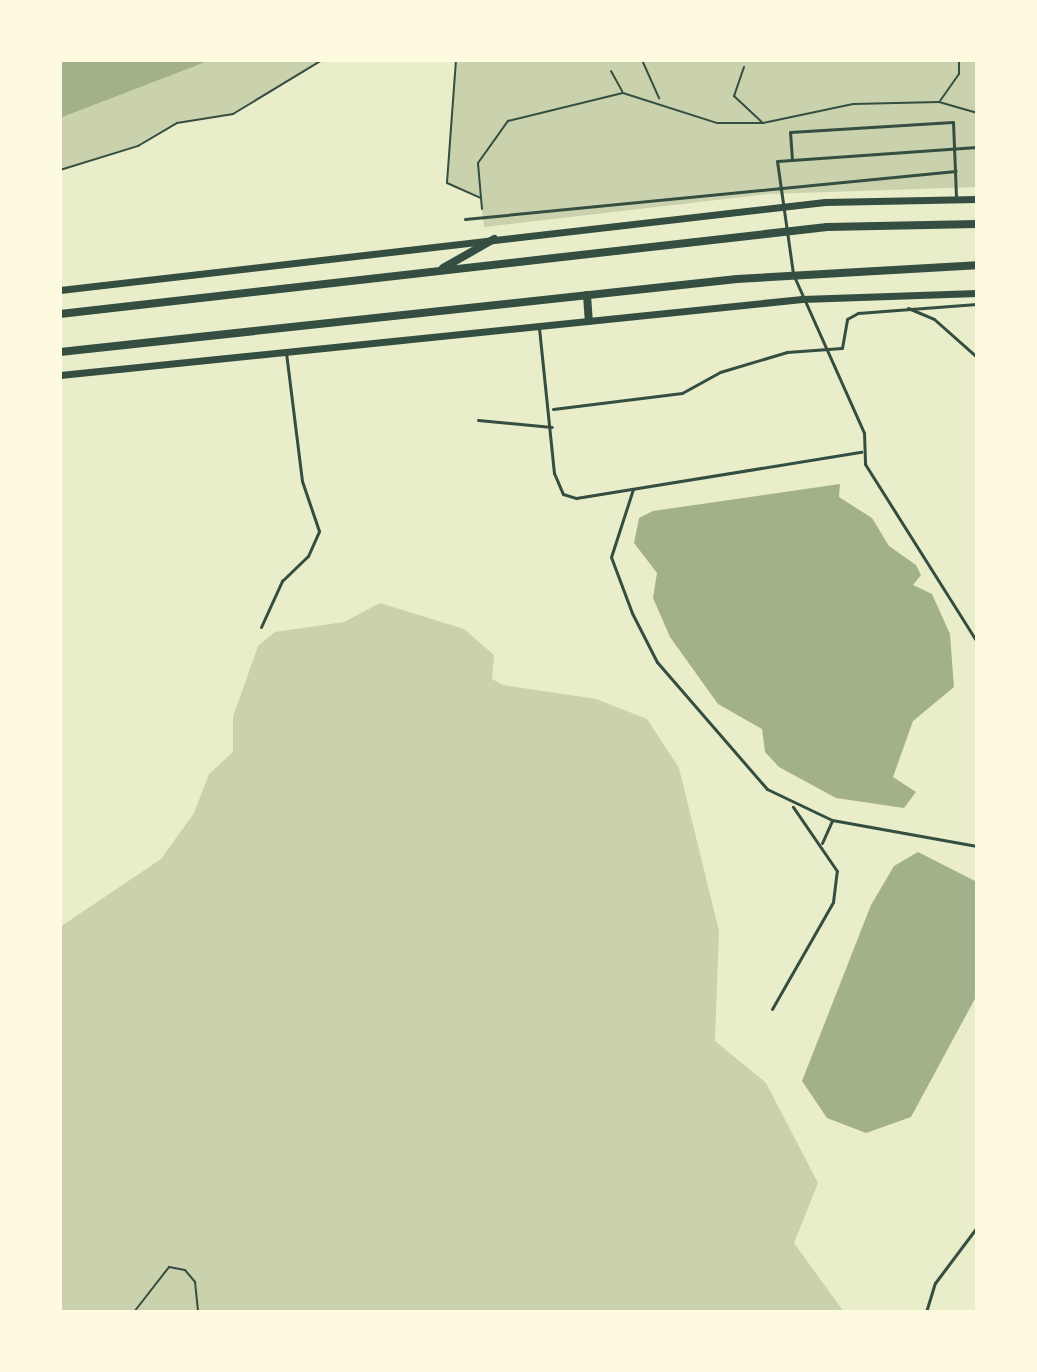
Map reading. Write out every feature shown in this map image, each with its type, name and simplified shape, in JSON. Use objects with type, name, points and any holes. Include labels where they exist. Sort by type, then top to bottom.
[{"type":"main road","points":[[60,314],[784,232],[977,224]]},
{"type":"main road","points":[[437,271],[494,239]]},
{"type":"main road","points":[[60,352],[793,274],[977,265]]},
{"type":"main road","points":[[587,295],[589,321]]},
{"type":"street","points":[[60,290],[780,207],[977,199]]},
{"type":"street","points":[[60,375],[286,349],[539,327],[802,299],[977,293]]},
{"type":"lane","points":[[792,160],[790,132],[953,122],[956,198]]},
{"type":"lane","points":[[977,147],[956,145],[777,161],[780,207],[793,274],[823,351],[864,433],[861,452],[977,642]]},
{"type":"lane","points":[[465,219],[779,184],[956,171]]},
{"type":"lane","points":[[552,409],[682,393],[720,372],[787,352],[842,348],[847,319],[905,307],[977,304]]},
{"type":"lane","points":[[905,307],[934,319],[977,357]]},
{"type":"lane","points":[[539,327],[552,409],[554,473],[563,494],[633,489],[861,452]]},
{"type":"lane","points":[[261,627],[282,581],[308,556],[319,531],[302,481],[286,349]]},
{"type":"lane","points":[[478,420],[552,427]]},
{"type":"lane","points":[[633,489],[611,557],[645,641],[767,789],[793,807],[832,820],[977,846]]},
{"type":"lane","points":[[772,1009],[833,902],[837,871],[822,843],[793,807]]},
{"type":"lane","points":[[822,843],[832,820]]},
{"type":"lane","points":[[926,1312],[935,1283],[977,1227]]},
{"type":"path","points":[[60,170],[138,146],[177,123],[233,114],[322,60]]},
{"type":"path","points":[[456,60],[447,183],[481,198],[478,163],[508,121],[623,93],[659,99],[717,123],[763,123],[853,104],[939,102],[977,113]]},
{"type":"path","points":[[642,60],[659,99]]},
{"type":"path","points":[[939,102],[959,74],[959,60]]},
{"type":"path","points":[[744,67],[734,96],[763,123]]},
{"type":"path","points":[[611,71],[623,93]]},
{"type":"path","points":[[134,1312],[169,1267],[185,1270],[195,1282],[198,1312]]},
{"type":"shaded area","points":[[60,60],[211,60],[60,118]]},
{"type":"shaded area","points":[[211,60],[322,60],[233,114],[177,123],[138,146],[60,170],[60,118]]},
{"type":"shaded area","points":[[456,60],[977,60],[977,187],[768,194],[484,227],[481,198],[447,183]]},
{"type":"shaded area","points":[[840,484],[839,497],[872,518],[889,546],[916,565],[921,575],[913,585],[932,594],[950,634],[954,687],[913,721],[893,777],[916,792],[904,808],[836,798],[779,767],[765,752],[762,729],[718,704],[670,637],[653,598],[657,573],[634,543],[639,518],[653,511]]},
{"type":"shaded area","points":[[380,603],[464,629],[494,655],[492,679],[503,685],[596,699],[647,719],[679,768],[719,931],[715,1041],[766,1083],[818,1183],[794,1243],[844,1312],[60,1312],[60,927],[161,859],[194,813],[209,774],[233,752],[233,717],[258,646],[275,632],[344,622]]},
{"type":"shaded area","points":[[918,852],[977,882],[977,995],[911,1117],[866,1133],[827,1118],[802,1081],[871,905],[894,866]]}]
